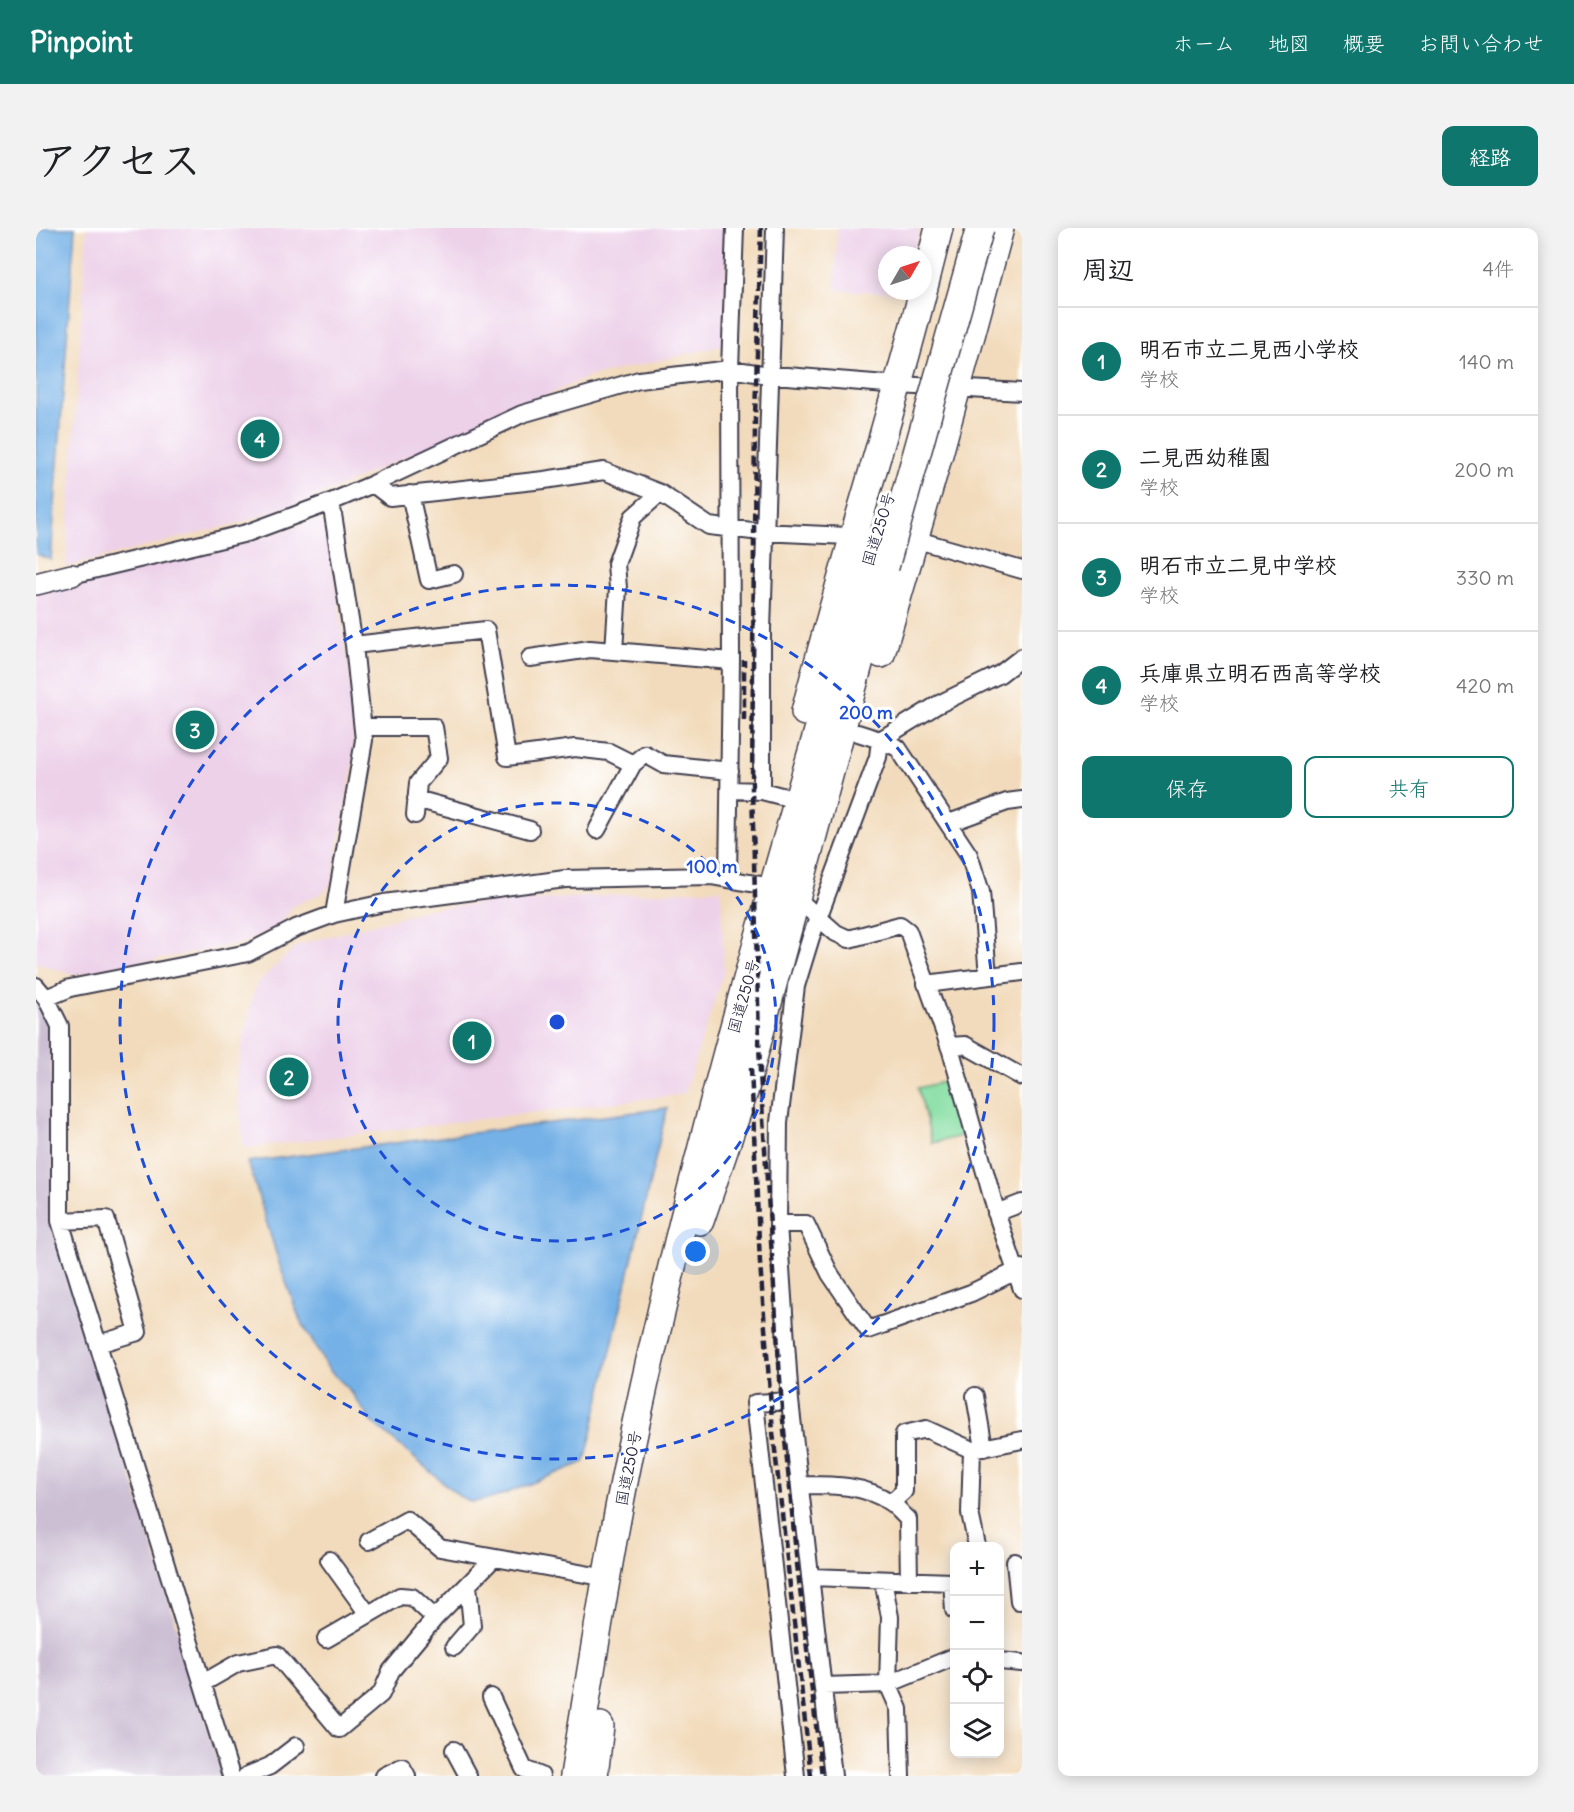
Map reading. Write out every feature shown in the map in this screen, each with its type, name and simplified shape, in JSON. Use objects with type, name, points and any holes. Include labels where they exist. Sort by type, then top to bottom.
[{"type":"highway","points":[[932,256],[939,228]]},
{"type":"highway","name":"国道250号","points":[[574,1776],[607,1578],[636,1425],[680,1234],[728,1050],[784,894],[877,564],[898,465],[963,228]]},
{"type":"highway","name":"国道250号","points":[[594,1776],[604,1689],[648,1436],[694,1239],[744,1092],[784,894],[786,839],[877,564],[980,228]]},
{"type":"highway","points":[[784,894],[816,868],[869,737],[914,539],[1000,228]]},
{"type":"highway","points":[[786,839],[773,794],[822,649],[899,385],[921,300]]},
{"type":"street","points":[[728,879],[731,661],[730,369],[735,228]]},
{"type":"street","points":[[730,790],[773,794],[762,630],[775,228]]},
{"type":"street","points":[[36,584],[247,533],[373,484],[522,414],[639,380],[730,369],[899,385],[1022,392]]},
{"type":"street","points":[[373,484],[390,497],[604,471],[660,493],[709,526],[854,537],[914,539],[1022,570]]},
{"type":"street","points":[[614,651],[618,588],[616,564],[633,518],[660,493]]},
{"type":"street","points":[[410,495],[429,580],[454,574]]},
{"type":"street","points":[[331,502],[354,645],[364,740],[334,914]]},
{"type":"street","points":[[354,645],[486,630],[507,757],[575,748],[609,752],[633,764]]},
{"type":"street","points":[[530,658],[590,649],[731,661]]},
{"type":"street","points":[[869,737],[1000,674],[1022,657]]},
{"type":"street","points":[[363,727],[434,727],[439,758],[418,783],[416,807],[530,830]]},
{"type":"street","points":[[869,737],[898,748],[969,855],[981,892],[988,976]]},
{"type":"street","points":[[837,1775],[823,1686],[790,1401],[778,1224],[779,1122],[796,986],[818,917],[878,757],[869,737]]},
{"type":"street","points":[[597,830],[633,764],[645,754],[663,764],[730,771]]},
{"type":"street","points":[[949,823],[1007,802],[1022,800]]},
{"type":"street","points":[[231,1776],[60,1221],[60,1026],[41,992],[248,953],[296,928],[334,914],[384,903],[565,879],[711,876],[761,885],[784,894],[818,917],[836,933],[849,939],[900,926],[908,931],[949,1046],[967,1103],[996,1213],[1019,1270],[1022,1289]]},
{"type":"street","points":[[926,984],[1022,972]]},
{"type":"street","points":[[949,1046],[965,1045],[1022,1077]]},
{"type":"street","points":[[996,1213],[1022,1203]]},
{"type":"street","points":[[60,1221],[106,1219],[138,1332],[98,1344]]},
{"type":"street","points":[[778,1224],[806,1224],[830,1274],[868,1330],[971,1293],[1019,1270]]},
{"type":"street","points":[[975,1396],[978,1449],[970,1513],[976,1542]]},
{"type":"street","points":[[790,1401],[754,1403],[796,1776]]},
{"type":"street","points":[[891,1503],[904,1491],[904,1434],[926,1429],[978,1449],[1022,1440]]},
{"type":"street","points":[[800,1485],[838,1485],[872,1492],[891,1503],[908,1520],[909,1581]]},
{"type":"street","points":[[369,1541],[407,1520],[440,1548],[607,1578]]},
{"type":"street","points":[[203,1683],[238,1663],[277,1655],[339,1729],[381,1694],[391,1671],[435,1618],[494,1558]]},
{"type":"street","points":[[329,1560],[368,1614]]},
{"type":"street","points":[[1012,1560],[1019,1601]]},
{"type":"street","points":[[810,1577],[950,1581]]},
{"type":"street","points":[[883,1580],[891,1617],[888,1684],[899,1709],[901,1776]]},
{"type":"street","points":[[454,1647],[472,1626],[468,1585]]},
{"type":"street","points":[[326,1639],[400,1596],[412,1597],[435,1618]]},
{"type":"street","points":[[823,1686],[888,1684],[950,1660]]},
{"type":"street","points":[[1004,1661],[1022,1663]]},
{"type":"street","points":[[491,1697],[524,1768],[541,1776],[548,1771],[555,1776]]},
{"type":"street","points":[[246,1776],[270,1766],[296,1746]]},
{"type":"street","points":[[454,1750],[468,1776]]},
{"type":"street","points":[[384,1776],[406,1769]]},
{"type":"shaded area","points":[[87,228],[727,228],[725,345],[588,377],[304,502],[242,522],[66,567]]},
{"type":"shaded area","points":[[837,228],[920,228],[915,246],[878,246],[878,292],[835,290]]},
{"type":"shaded area","points":[[318,520],[326,525],[353,699],[353,762],[332,881],[324,892],[293,906],[279,926],[243,943],[76,975],[36,963],[36,594],[257,539]]},
{"type":"shaded area","points":[[721,889],[724,971],[684,1094],[244,1148],[236,1077],[250,1006],[257,983],[298,945],[430,909],[483,903]]},
{"type":"shaded area","points":[[36,998],[50,1014],[54,1221],[222,1776],[36,1776]]},
{"type":"green space","points":[[952,1080],[966,1135],[932,1143],[918,1088]]},
{"type":"water","points":[[36,228],[75,228],[51,560],[36,554]]},
{"type":"water","points":[[667,1108],[585,1462],[494,1498],[472,1502],[459,1496],[371,1421],[348,1388],[329,1370],[300,1320],[280,1266],[248,1162]]},
{"type":"railway","points":[[761,228],[755,417],[752,790],[760,1073],[782,1409],[797,1564],[822,1776]]},
{"type":"railway","points":[[744,660],[744,720]]},
{"type":"railway","points":[[751,1068],[760,1263],[773,1432],[811,1776]]},
{"type":"place","name":"兵庫県立明石西高等学校","points":[[260,439]]},
{"type":"place","name":"明石市立二見中学校","points":[[195,730]]},
{"type":"place","name":"明石市立二見西小学校","points":[[472,1041]]},
{"type":"place","name":"二見西幼稚園","points":[[289,1077]]}]
